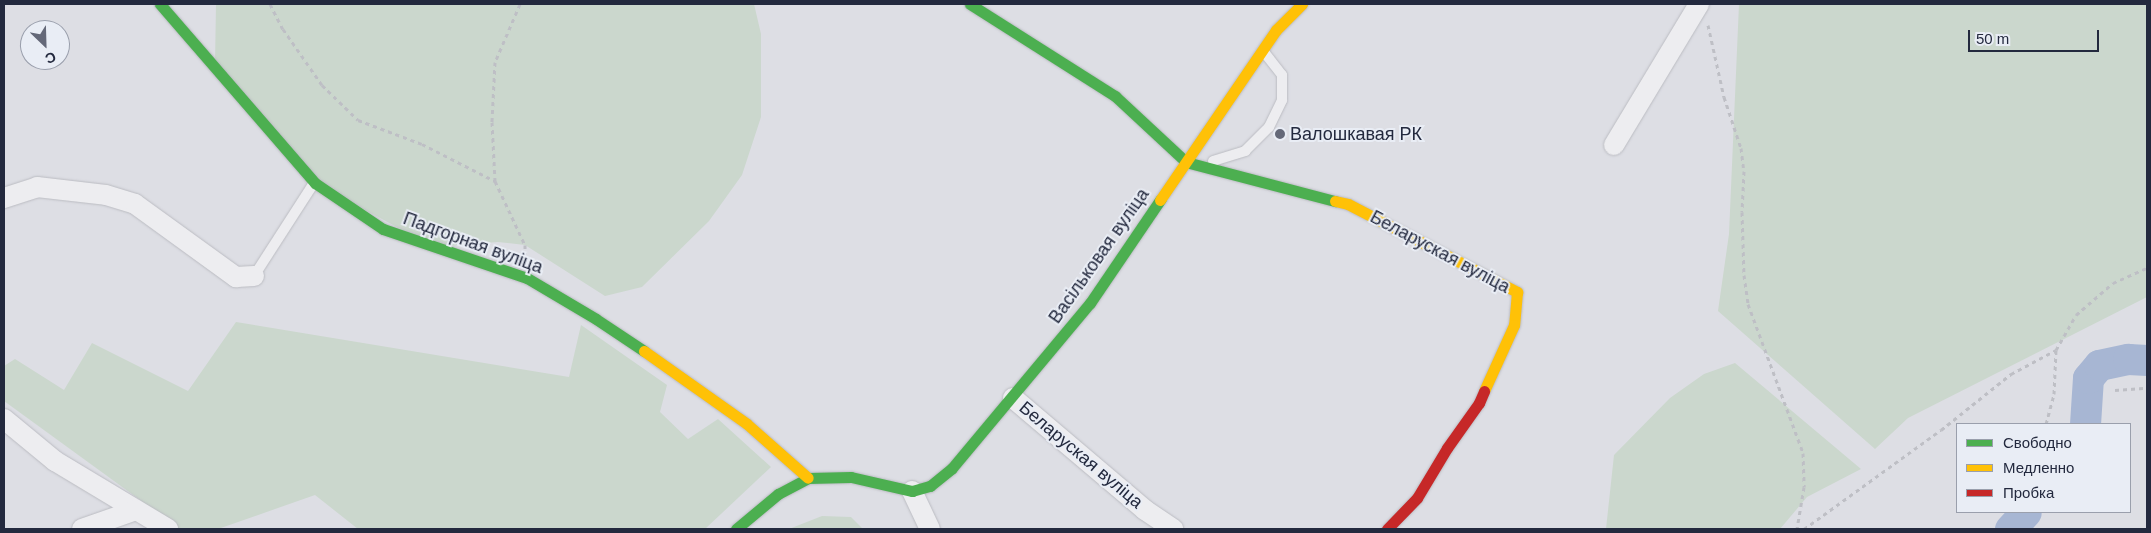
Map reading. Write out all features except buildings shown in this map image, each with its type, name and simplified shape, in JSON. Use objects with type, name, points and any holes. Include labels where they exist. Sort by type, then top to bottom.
[{"type":"street","name":"Падгорная вуліца","points":[[160,4],[315,183],[383,229],[527,278],[596,318],[699,388],[747,424],[808,478]]},
{"type":"street","points":[[970,4],[1115,96],[1186,162]]},
{"type":"street","name":"Васільковая вуліца","points":[[903,489],[930,486],[952,468],[1013,398],[1090,303],[1276,30],[1299,5]]},
{"type":"street","points":[[1614,145],[1702,12]]},
{"type":"street","name":"Беларуская вуліца","points":[[1186,162],[1348,204],[1516,292],[1514,325],[1479,403],[1447,448],[1417,498],[1387,529]]},
{"type":"street","points":[[4,198],[37,187],[106,195],[135,204],[236,277],[254,276]]},
{"type":"street","name":"Беларуская вуліца","points":[[1013,398],[1145,510],[1173,529]]},
{"type":"street","points":[[4,419],[55,461],[168,529]]},
{"type":"street","points":[[736,529],[778,494],[808,478],[851,477],[903,489],[930,529]]},
{"type":"street","points":[[82,529],[136,510]]},
{"type":"lane","points":[[1200,166],[1245,151],[1269,127],[1282,100],[1282,75],[1262,50]]},
{"type":"lane","points":[[254,276],[315,183]]},
{"type":"path","points":[[270,4],[283,30],[322,85],[358,120],[422,144],[495,181]]},
{"type":"path","points":[[520,4],[494,62],[492,122],[495,181],[525,245],[527,278]]},
{"type":"path","points":[[1702,12],[1724,97],[1741,148],[1744,171],[1742,212],[1744,275],[1748,304],[1803,453],[1804,487],[1797,529]]},
{"type":"path","points":[[2046,423],[2054,394],[2056,350],[2076,315],[2114,283],[2147,268]]},
{"type":"path","points":[[1804,529],[1941,430],[2011,374],[2056,350]]},
{"type":"path","points":[[2115,390],[2147,388]]},
{"type":"shaded area","points":[[216,4],[754,4],[761,34],[761,117],[742,175],[709,221],[642,287],[605,296],[525,245],[498,242],[434,247],[315,183],[215,63]]},
{"type":"shaded area","points":[[1739,4],[2147,4],[2147,297],[1908,418],[1875,449],[1718,311],[1729,234]]},
{"type":"shaded area","points":[[236,322],[569,377],[581,325],[667,385],[660,412],[688,439],[718,419],[771,467],[705,529],[358,529],[315,495],[218,529],[180,529],[4,401],[4,366],[15,359],[64,390],[92,343],[188,391]]},
{"type":"shaded area","points":[[1735,363],[1861,469],[1807,497],[1780,529],[1606,529],[1614,455],[1670,398],[1704,374]]},
{"type":"shaded area","points":[[822,516],[851,517],[863,529],[789,529]]},
{"type":"waterway","points":[[2085,423],[2088,378],[2099,365],[2128,359],[2147,360]]},
{"type":"waterway","points":[[2010,529],[2025,513]]},
{"type":"traffic: fast","points":[[160,4],[315,183],[383,229],[527,278],[596,319],[644,351]]},
{"type":"traffic: fast","points":[[970,4],[1115,96],[1186,162],[1335,201]]},
{"type":"traffic: fast","points":[[736,529],[778,494],[808,478],[851,477],[912,491],[930,486],[952,468],[1090,303],[1160,200]]},
{"type":"traffic: slow","points":[[1160,200],[1276,30],[1302,4]]},
{"type":"traffic: slow","points":[[1335,201],[1348,204],[1517,292],[1514,325],[1484,391]]},
{"type":"traffic: slow","points":[[644,351],[747,424],[808,478]]},
{"type":"traffic: jam","points":[[1387,529],[1417,498],[1447,448],[1479,403],[1484,391]]},
{"type":"place","name":"Валошкавая РК","points":[[1280,134]]}]
